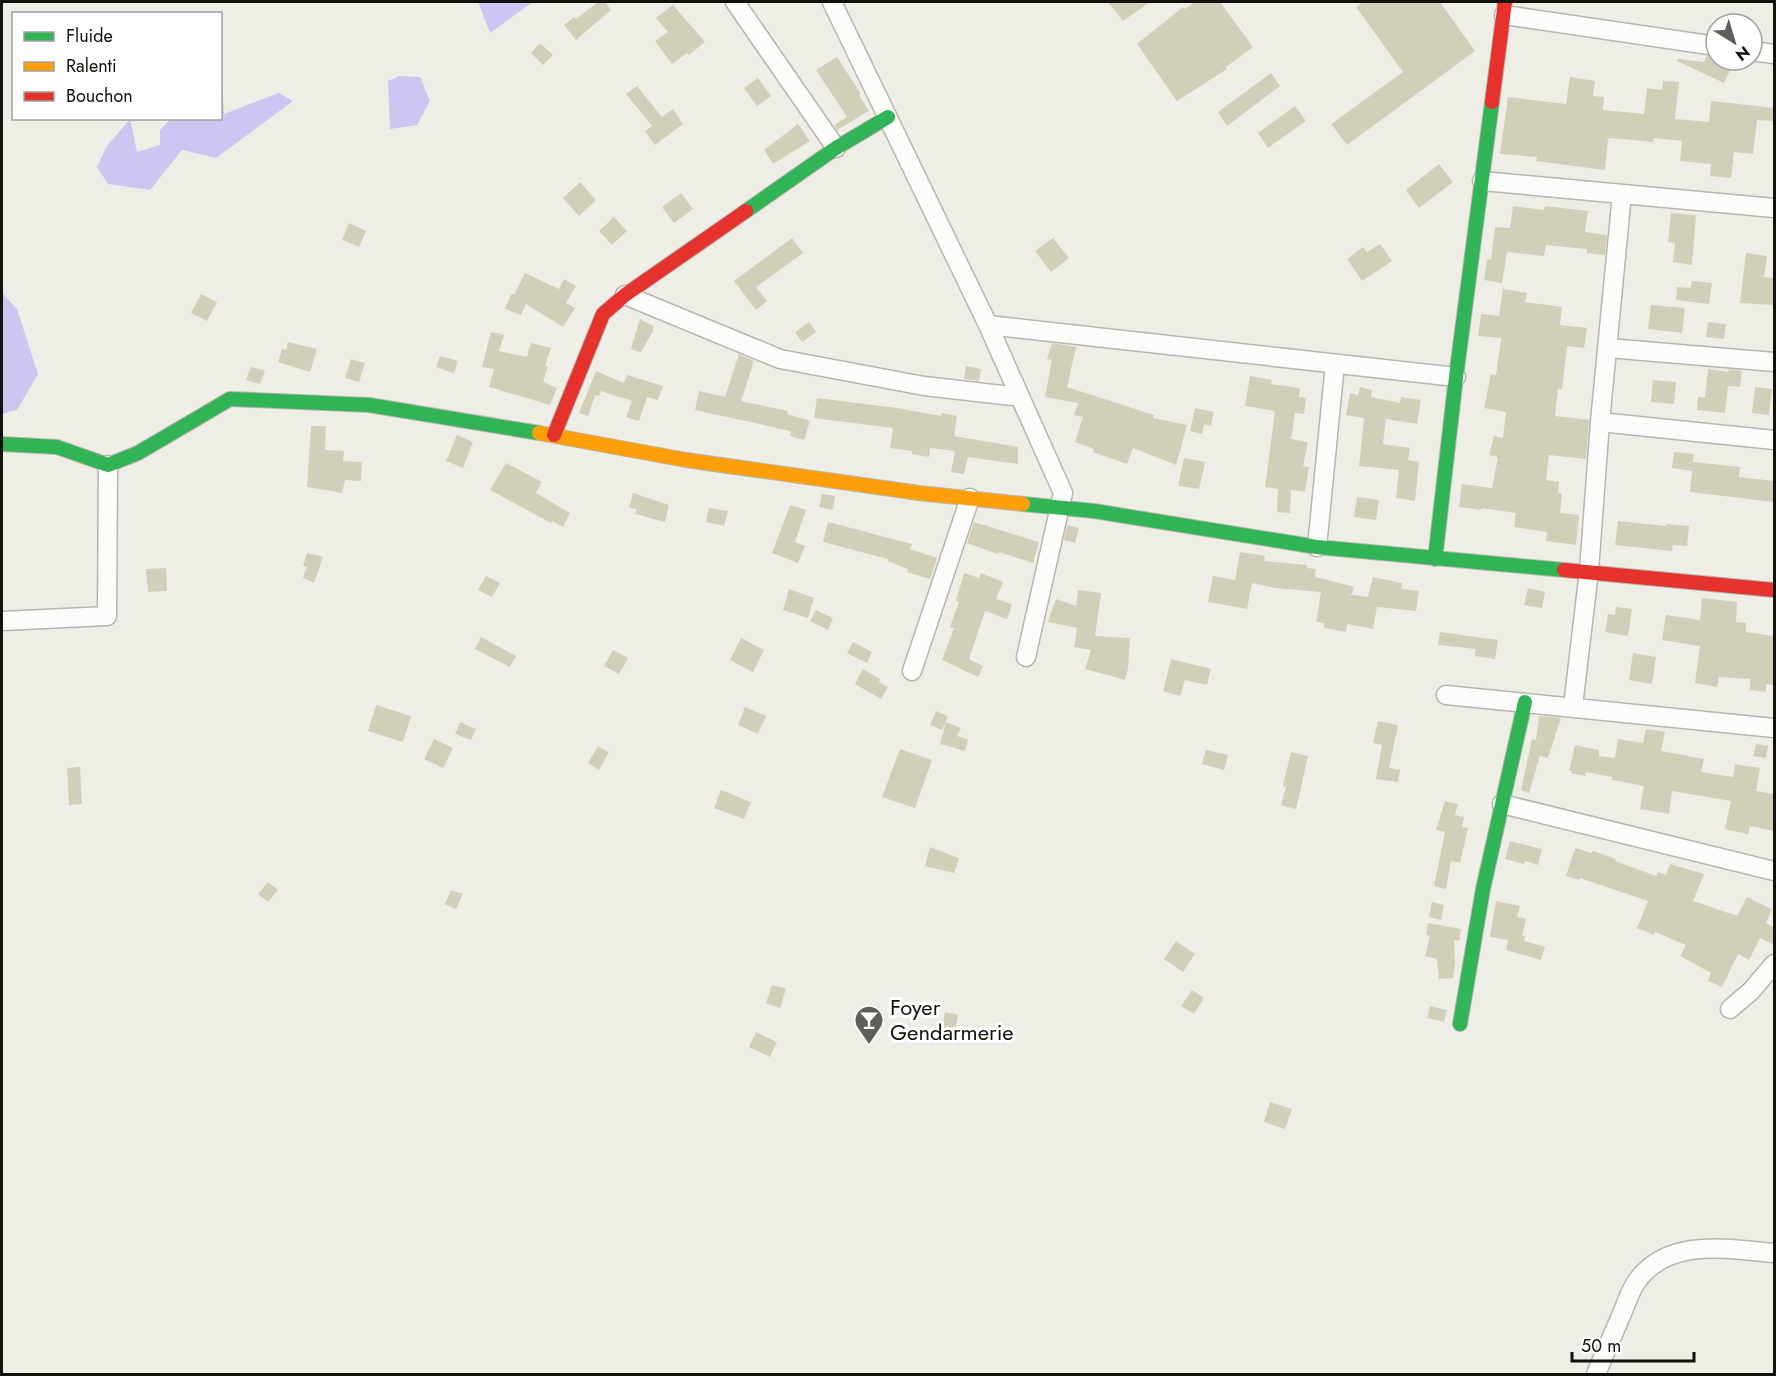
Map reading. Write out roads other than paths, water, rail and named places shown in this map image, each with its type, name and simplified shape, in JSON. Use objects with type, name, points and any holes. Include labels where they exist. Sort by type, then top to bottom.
[{"type":"street","points":[[735,2],[836,148]]},
{"type":"street","points":[[832,2],[988,324],[1063,493],[1062,507],[1026,657]]},
{"type":"street","points":[[1435,559],[1504,8],[1704,44]]},
{"type":"street","points":[[554,435],[603,314],[625,295],[836,148],[888,117]]},
{"type":"street","points":[[1482,182],[1774,208]]},
{"type":"street","points":[[1573,706],[1589,571],[1600,422],[1622,194]]},
{"type":"street","points":[[625,295],[780,359],[924,386],[1020,397]]},
{"type":"street","points":[[988,324],[1456,378]]},
{"type":"street","points":[[1608,348],[1774,362]]},
{"type":"street","points":[[1317,547],[1335,364]]},
{"type":"street","points":[[2,444],[57,447],[108,465],[138,453],[230,399],[369,405],[554,435],[686,460],[919,493],[1062,507],[1317,547],[1774,590]]},
{"type":"street","points":[[1600,422],[1774,440]]},
{"type":"street","points":[[2,621],[106,616],[108,465]]},
{"type":"street","points":[[912,671],[970,498]]},
{"type":"street","points":[[1446,695],[1774,728]]},
{"type":"street","points":[[1460,1024],[1483,889],[1525,702]]},
{"type":"street","points":[[1502,804],[1774,871]]},
{"type":"street","points":[[1730,1009],[1751,991],[1774,964]]},
{"type":"street","points":[[1596,1374],[1635,1283],[1654,1265],[1680,1251],[1696,1249],[1717,1248],[1774,1253]]},
{"type":"place","name":"Foyer Gendarmerie","points":[[869,1046]]}]
